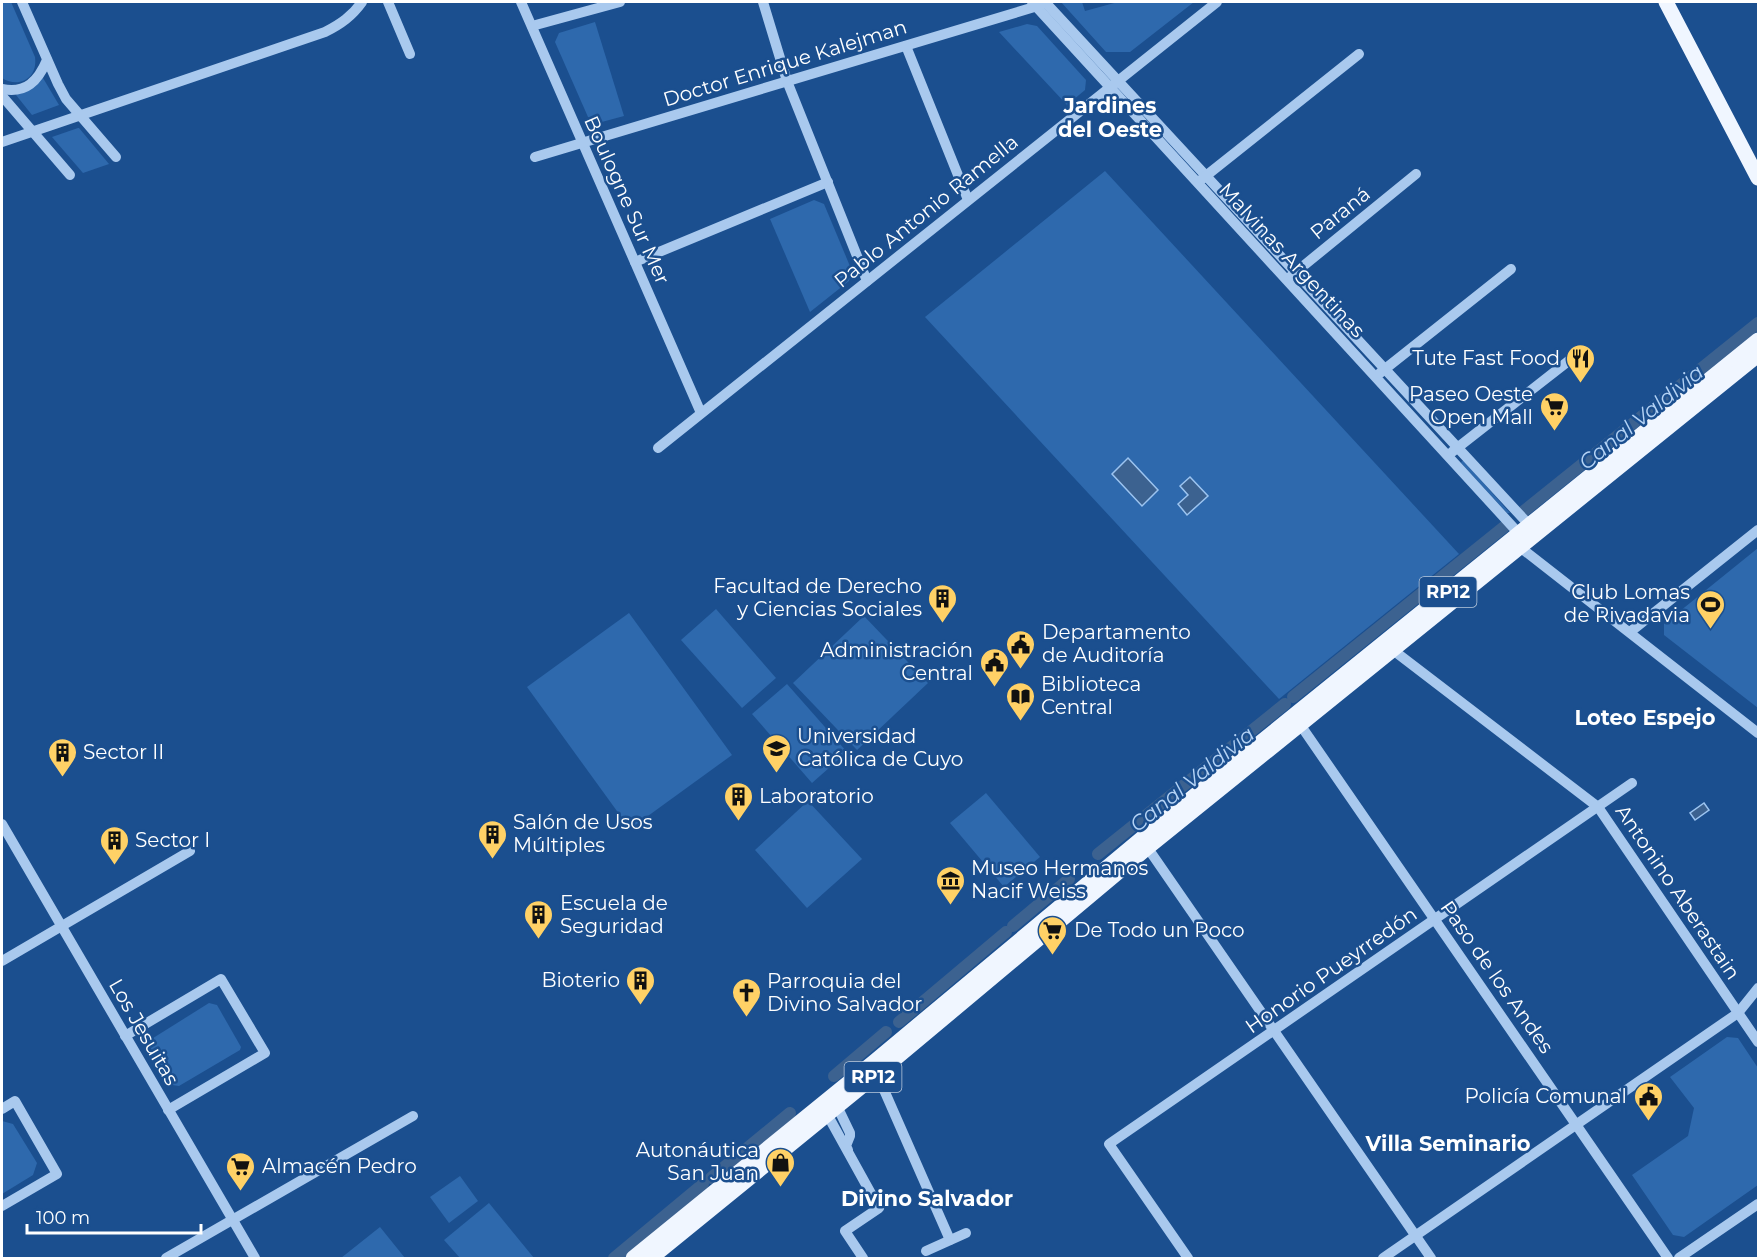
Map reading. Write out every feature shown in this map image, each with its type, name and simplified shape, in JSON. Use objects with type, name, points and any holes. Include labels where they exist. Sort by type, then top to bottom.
[{"type":"main road","points":[[1666,2],[1758,178]]},
{"type":"main road","name":"RP12","points":[[633,1258],[1389,647],[1523,531],[1758,340]]},
{"type":"main road","name":"RP12","points":[[1523,531],[1758,355]]},
{"type":"main road","name":"RP12","points":[[656,1257],[877,1074],[1144,843]]},
{"type":"street","points":[[22,2],[66,99],[116,157]]},
{"type":"street","points":[[2,142],[325,32],[342,23],[362,2]]},
{"type":"street","points":[[388,2],[410,54]]},
{"type":"street","name":"Boulogne Sur Mer","points":[[521,2],[701,413]]},
{"type":"street","points":[[532,26],[620,2]]},
{"type":"street","points":[[763,2],[787,81],[867,281]]},
{"type":"street","name":"Pablo Antonio Ramella","points":[[658,448],[1217,2]]},
{"type":"street","name":"Doctor Enrique Kalejman","points":[[535,157],[906,46],[1040,3]]},
{"type":"street","name":"Malvinas Argentinas","points":[[1040,3],[1202,180],[1286,280],[1507,521],[1523,531]]},
{"type":"street","points":[[906,46],[968,200]]},
{"type":"street","points":[[1202,180],[1359,54]]},
{"type":"street","points":[[2,89],[16,90],[33,82],[39,77],[47,60]]},
{"type":"street","points":[[2,96],[70,175]]},
{"type":"street","name":"Paraná","points":[[1286,280],[1416,174]]},
{"type":"street","name":"Malvinas Argentinas","points":[[1202,180],[1295,272],[1458,448],[1523,531],[1630,632],[1758,733]]},
{"type":"street","points":[[635,262],[828,182]]},
{"type":"street","points":[[1375,377],[1511,269]]},
{"type":"street","points":[[1447,456],[1571,358]]},
{"type":"street","points":[[1630,632],[1758,530]]},
{"type":"street","name":"Antonino Aberastain","points":[[1389,647],[1598,807],[1758,1042]]},
{"type":"street","name":"Paso de los Andes","points":[[1297,721],[1668,1258]]},
{"type":"street","name":"Honorio Pueyrredón","points":[[1188,1258],[1109,1144],[1632,783]]},
{"type":"street","name":"Los Jesuitas","points":[[2,824],[255,1258]]},
{"type":"street","points":[[1144,843],[1431,1258]]},
{"type":"street","points":[[2,961],[190,851]]},
{"type":"street","points":[[125,1036],[221,979],[260,1043],[265,1053],[168,1110]]},
{"type":"street","points":[[1383,1258],[1738,1013],[1758,988]]},
{"type":"street","points":[[877,1074],[950,1240]]},
{"type":"street","points":[[2,1109],[15,1101],[57,1174],[2,1206]]},
{"type":"street","points":[[832,1110],[848,1150],[879,1208],[845,1231],[864,1258]]},
{"type":"street","points":[[166,1258],[413,1116]]},
{"type":"street","points":[[1679,1258],[1758,1204]]},
{"type":"street","points":[[926,1251],[966,1233]]},
{"type":"shaded area","points":[[2,2],[11,2],[35,57],[34,71],[21,82],[2,78]]},
{"type":"shaded area","points":[[1061,2],[1082,2],[1085,11],[1118,2],[1194,2],[1130,52],[1106,52]]},
{"type":"shaded area","points":[[595,22],[624,116],[598,123],[588,117],[555,42],[559,33]]},
{"type":"shaded area","points":[[1027,24],[1037,26],[1086,80],[1085,90],[1067,105],[999,32]]},
{"type":"shaded area","points":[[43,78],[59,105],[32,115],[16,95]]},
{"type":"shaded area","points":[[79,128],[109,164],[83,173],[52,137]]},
{"type":"shaded area","points":[[1105,171],[1459,554],[1279,699],[925,317]]},
{"type":"shaded area","points":[[814,200],[824,204],[852,271],[849,281],[810,312],[770,219]]},
{"type":"shaded area","points":[[1128,458],[1158,490],[1142,506],[1112,474]]},
{"type":"shaded area","points":[[1462,461],[1510,513],[1507,513],[1461,463]]},
{"type":"shaded area","points":[[1190,477],[1208,496],[1187,515],[1178,504],[1188,495],[1180,486]]},
{"type":"shaded area","name":"Club Lomas de Rivadavia","points":[[1758,548],[1758,708],[1664,635],[1664,624]]},
{"type":"shaded area","points":[[716,609],[776,678],[742,708],[681,640]]},
{"type":"shaded area","points":[[629,613],[732,755],[630,829],[527,687]]},
{"type":"shaded area","points":[[864,616],[928,683],[857,750],[793,683]]},
{"type":"shaded area","points":[[787,684],[847,752],[812,783],[752,714]]},
{"type":"shaded area","points":[[986,793],[1040,857],[1004,887],[950,823]]},
{"type":"shaded area","points":[[808,801],[862,859],[807,908],[755,850]]},
{"type":"shaded area","points":[[1704,803],[1709,810],[1695,820],[1690,813]]},
{"type":"shaded area","points":[[209,1003],[217,1005],[241,1047],[240,1050],[179,1086],[172,1085],[149,1045],[150,1040]]},
{"type":"shaded area","points":[[1727,1037],[1738,1038],[1758,1068],[1758,1185],[1684,1237],[1673,1235],[1632,1175],[1688,1136],[1694,1108],[1670,1077]]},
{"type":"shaded area","points":[[2,1121],[13,1124],[37,1163],[33,1175],[2,1194]]},
{"type":"shaded area","points":[[460,1176],[478,1201],[449,1223],[430,1197]]},
{"type":"shaded area","points":[[489,1203],[534,1258],[460,1258],[444,1240]]},
{"type":"shaded area","points":[[380,1227],[405,1258],[341,1258]]},
{"type":"waterway","name":"Canal Valdivia","points":[[1524,511],[1758,323]]},
{"type":"waterway","name":"Canal Valdivia","points":[[1293,697],[1504,527]]},
{"type":"waterway","name":"Canal Valdivia","points":[[1098,854],[1285,704]]},
{"type":"waterway","name":"Canal Valdivia","points":[[1013,926],[1069,879]]},
{"type":"waterway","name":"Canal Valdivia","points":[[899,1022],[1006,932]]},
{"type":"waterway","name":"Canal Valdivia","points":[[834,1076],[886,1032]]},
{"type":"waterway","name":"Canal Valdivia","points":[[711,1178],[790,1113]]},
{"type":"waterway","name":"Canal Valdivia","points":[[614,1258],[703,1184]]},
{"type":"place","name":"Tute Fast Food","points":[[1581,384]]},
{"type":"place","name":"Paseo Oeste Open Mall","points":[[1554,432]]},
{"type":"place","name":"Facultad de Derecho y Ciencias Sociales","points":[[943,624]]},
{"type":"place","name":"Club Lomas de Rivadavia","points":[[1711,630]]},
{"type":"place","name":"Departamento de Auditoría","points":[[1021,670]]},
{"type":"place","name":"Administración Central","points":[[994,688]]},
{"type":"place","name":"Biblioteca Central","points":[[1020,722]]},
{"type":"place","name":"Universidad Católica de Cuyo","points":[[776,774]]},
{"type":"place","name":"Sector II","points":[[62,778]]},
{"type":"place","name":"Laboratorio","points":[[738,822]]},
{"type":"place","name":"Salón de Usos Múltiples","points":[[492,860]]},
{"type":"place","name":"Sector I","points":[[114,866]]},
{"type":"place","name":"Museo Hermanos Nacif Weiss","points":[[950,906]]},
{"type":"place","name":"Escuela de Seguridad","points":[[539,940]]},
{"type":"place","name":"De Todo un Poco","points":[[1053,956]]},
{"type":"place","name":"Bioterio","points":[[641,1006]]},
{"type":"place","name":"Parroquia del Divino Salvador","points":[[746,1018]]},
{"type":"place","name":"Policía Comunal","points":[[1648,1122]]},
{"type":"place","name":"Autonáutica San Juan","points":[[780,1188]]},
{"type":"place","name":"Almacén Pedro","points":[[241,1192]]},
{"type":"district","name":"Jardines del Oeste","points":[[1110,117]]},
{"type":"district","name":"Loteo Espejo","points":[[1645,717]]},
{"type":"district","name":"Villa Seminario","points":[[1448,1143]]},
{"type":"district","name":"Divino Salvador","points":[[927,1198]]}]
